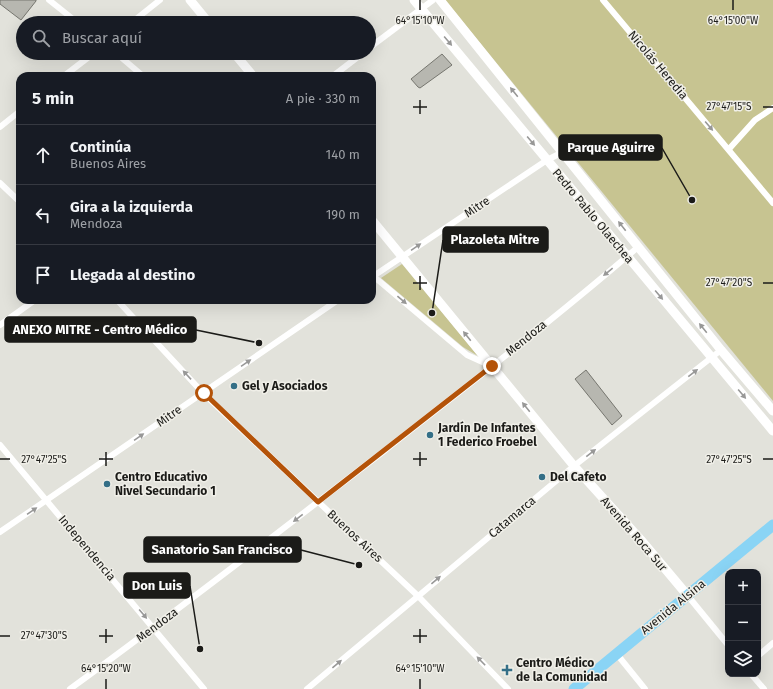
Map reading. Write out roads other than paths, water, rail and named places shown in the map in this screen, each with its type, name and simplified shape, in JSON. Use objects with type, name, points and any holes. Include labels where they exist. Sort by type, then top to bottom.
[{"type":"highway","name":"Avenida Alsina","points":[[574,689],[773,525]]},
{"type":"street","points":[[49,0],[69,16]]},
{"type":"street","points":[[140,16],[160,0]]},
{"type":"street","points":[[190,0],[203,16]]},
{"type":"street","name":"Pedro Pablo Olaechea","points":[[414,0],[773,431]]},
{"type":"street","points":[[376,43],[433,0]]},
{"type":"street","name":"Pedro Pablo Olaechea","points":[[440,0],[721,350],[773,411]]},
{"type":"street","name":"Nicolás Heredia","points":[[603,0],[773,203]]},
{"type":"street","points":[[69,72],[85,60]]},
{"type":"street","points":[[124,60],[138,72]]},
{"type":"street","points":[[240,60],[250,72]]},
{"type":"street","points":[[337,72],[354,60]]},
{"type":"street","points":[[729,149],[755,120],[773,108]]},
{"type":"street","points":[[0,127],[16,114]]},
{"type":"street","name":"Mitre","points":[[376,273],[547,160],[563,152]]},
{"type":"street","points":[[0,183],[16,198]]},
{"type":"street","name":"Avenida Roca Sur","points":[[376,225],[574,466],[641,540],[725,642]]},
{"type":"street","name":"Mendoza","points":[[70,689],[154,628],[318,502],[492,366],[638,247]]},
{"type":"street","points":[[376,279],[467,355],[492,366]]},
{"type":"street","points":[[0,325],[29,304]]},
{"type":"street","name":"Buenos Aires","points":[[121,304],[204,393],[418,596],[508,689]]},
{"type":"street","name":"Mitre","points":[[0,532],[332,304]]},
{"type":"street","name":"Catamarca","points":[[307,689],[574,466],[721,350]]},
{"type":"street","name":"Independencia","points":[[0,445],[204,689]]},
{"type":"street","points":[[761,653],[773,643]]},
{"type":"street","points":[[616,653],[645,689]]},
{"type":"street","points":[[754,677],[764,689]]},
{"type":"place","name":"Parque Aguirre","points":[[692,200]]},
{"type":"place","name":"Plazoleta Mitre","points":[[432,313]]},
{"type":"place","name":"ANEXO MITRE - Centro Médico","points":[[259,343]]},
{"type":"place","name":"Gel y Asociados","points":[[234,386]]},
{"type":"place","name":"Jardín De Infantes 1 Federico Froebel","points":[[430,435]]},
{"type":"place","name":"Del Cafeto","points":[[542,477]]},
{"type":"place","name":"Centro Educativo Nivel Secundario 1","points":[[107,484]]},
{"type":"place","name":"Sanatorio San Francisco","points":[[359,565]]},
{"type":"place","name":"Don Luis","points":[[200,649]]},
{"type":"place","name":"Centro Médico de la Comunidad","points":[[507,670]]}]
